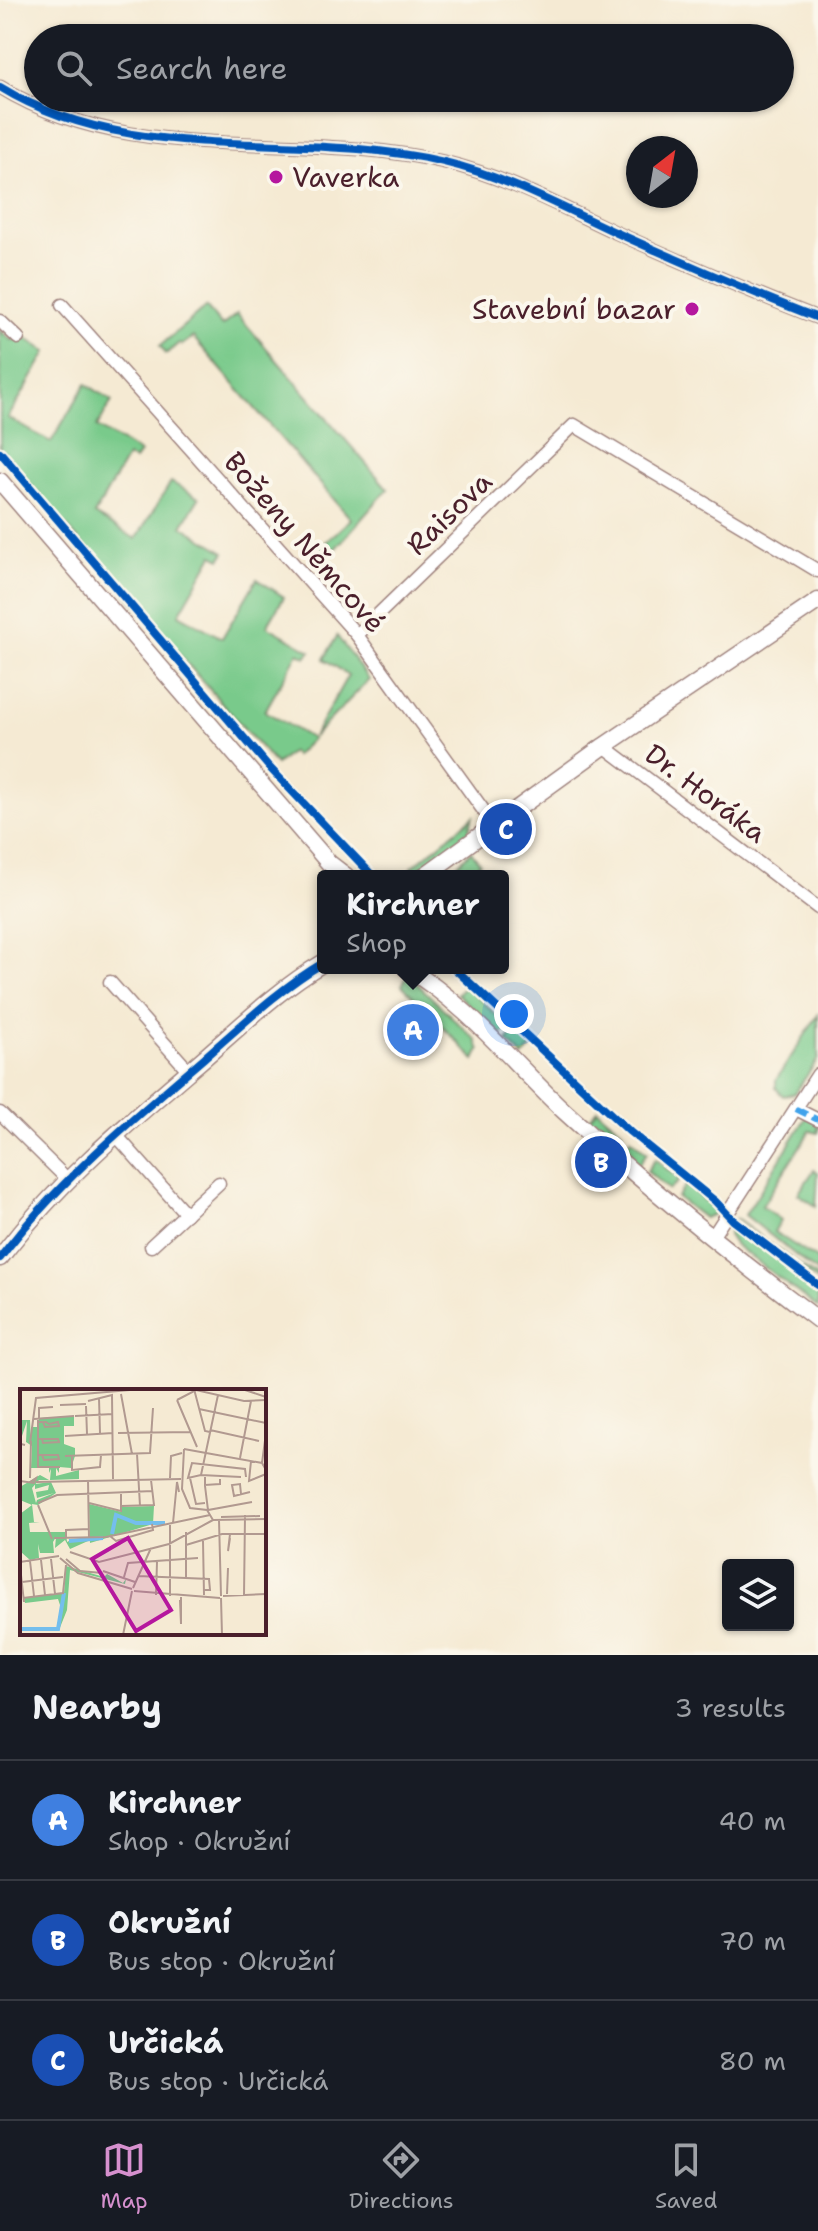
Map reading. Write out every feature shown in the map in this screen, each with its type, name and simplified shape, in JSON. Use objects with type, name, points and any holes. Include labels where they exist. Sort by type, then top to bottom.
[{"type":"street","points":[[0,87],[24,98]]},
{"type":"street","points":[[57,112],[80,122],[146,139],[361,148],[447,163],[505,182],[735,286],[818,318]]},
{"type":"street","name":"Boženy Němcové","points":[[62,305],[357,635],[494,825]]},
{"type":"street","points":[[0,321],[18,338]]},
{"type":"street","name":"Raisova","points":[[357,635],[574,425],[818,571]]},
{"type":"street","points":[[0,481],[333,869]]},
{"type":"street","points":[[432,870],[604,746],[818,601]]},
{"type":"street","name":"Dr. Horáka","points":[[604,746],[818,908]]},
{"type":"street","points":[[443,870],[453,855]]},
{"type":"street","points":[[0,1258],[68,1180],[116,1135],[288,987],[317,967]]},
{"type":"street","points":[[416,974],[437,987],[601,1145],[711,1239],[818,1320]]},
{"type":"street","points":[[430,974],[437,987]]},
{"type":"street","points":[[110,982],[189,1071]]},
{"type":"street","points":[[711,1239],[818,1074]]},
{"type":"street","points":[[796,1109],[818,1120]]},
{"type":"street","points":[[0,1113],[68,1180]]},
{"type":"street","points":[[116,1135],[186,1214]]},
{"type":"street","points":[[151,1246],[219,1183]]},
{"type":"green space","points":[[206,307],[222,326],[237,314],[388,489],[326,559],[317,550],[351,519],[193,337],[166,354],[160,346]]},
{"type":"green space","points":[[0,330],[11,340],[26,338],[47,352],[8,418],[51,442],[86,384],[112,401],[97,427],[140,453],[135,460],[127,457],[94,515],[136,539],[171,482],[199,498],[182,526],[225,552],[221,559],[213,555],[179,614],[222,638],[257,579],[284,597],[267,626],[311,651],[306,657],[298,653],[265,711],[312,739],[295,756],[291,752],[276,765],[0,450]]},
{"type":"green space","points":[[337,636],[369,680],[313,737],[348,675],[324,659]]},
{"type":"green space","points":[[473,817],[468,833],[421,870],[413,870],[412,867]]},
{"type":"green space","points":[[471,851],[480,863],[470,870],[452,870]]},
{"type":"green space","points":[[408,975],[476,1040],[480,1050],[475,1060],[402,985]]},
{"type":"green space","points":[[466,986],[509,1027],[501,1035],[457,994]]},
{"type":"green space","points":[[818,1015],[818,1059],[795,1093],[783,1096],[776,1088],[776,1080]]},
{"type":"green space","points":[[515,1032],[532,1048],[523,1057],[507,1041]]},
{"type":"green space","points":[[597,1109],[623,1132],[612,1142],[589,1118]]},
{"type":"green space","points":[[807,1116],[818,1123],[818,1133],[810,1131],[762,1206],[781,1220],[774,1232],[818,1260],[818,1273],[745,1215]]},
{"type":"green space","points":[[631,1139],[647,1153],[638,1165],[622,1150]]},
{"type":"green space","points":[[655,1159],[680,1180],[669,1190],[647,1171]]},
{"type":"green space","points":[[814,1170],[818,1172],[816,1206],[798,1194]]},
{"type":"green space","points":[[686,1185],[719,1212],[704,1218],[677,1197]]},
{"type":"green space","points":[[735,1218],[818,1278],[818,1282]]},
{"type":"green space","points":[[732,1223],[818,1289],[818,1308],[734,1244],[728,1235]]},
{"type":"marked path","points":[[796,1109],[818,1120]]},
{"type":"cycle path","points":[[0,87],[24,99]]},
{"type":"cycle path","points":[[50,112],[106,129],[161,138],[332,147],[388,152],[444,162],[532,193],[692,266],[818,318]]},
{"type":"cycle path","points":[[0,452],[269,767],[367,870]]},
{"type":"cycle path","points":[[0,1258],[46,1203],[123,1128],[261,1008],[317,967]]},
{"type":"cycle path","points":[[460,974],[630,1132],[715,1201],[733,1220],[818,1285]]},
{"type":"place","name":"Vaverka","points":[[276,177]]},
{"type":"place","name":"Stavební bazar","points":[[692,309]]},
{"type":"place","name":"Určická","points":[[506,829]]},
{"type":"place","name":"Kirchner","points":[[413,1030]]},
{"type":"place","name":"Okružní","points":[[601,1162]]}]
